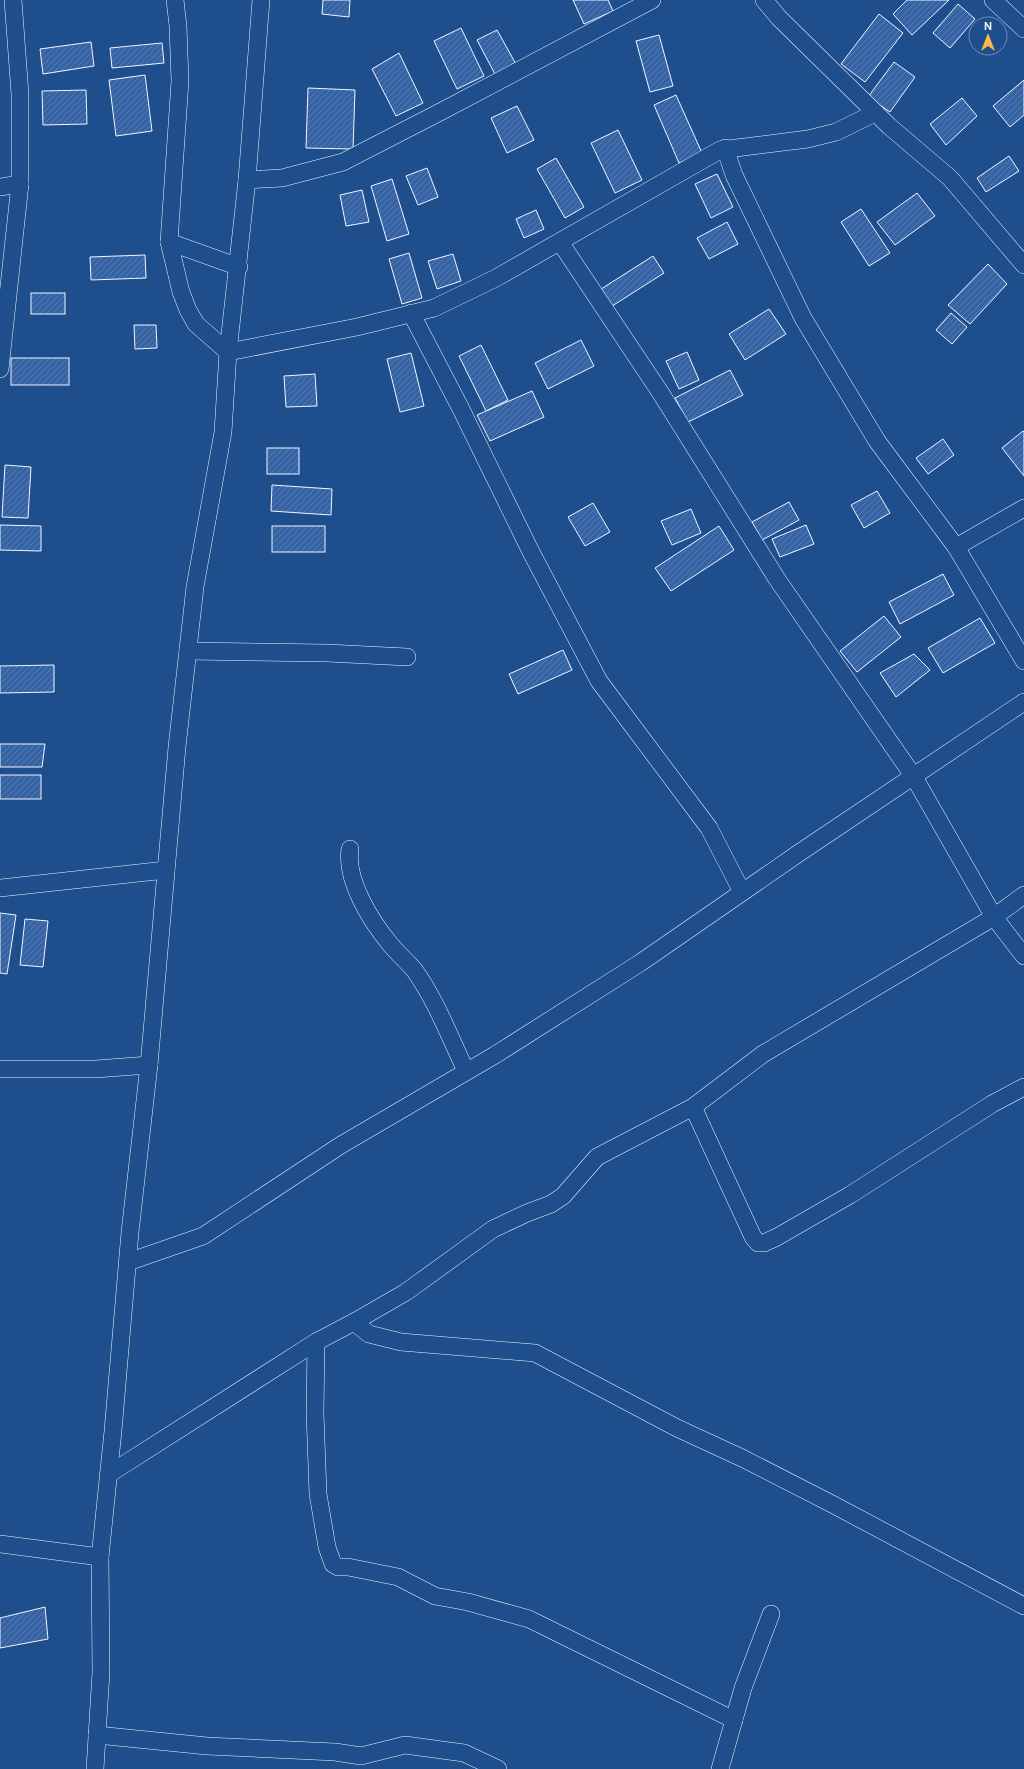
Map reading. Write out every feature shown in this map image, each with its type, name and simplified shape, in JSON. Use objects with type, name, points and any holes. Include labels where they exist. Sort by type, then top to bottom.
[{"type":"street","points":[[0,369],[20,184],[20,94],[13,0]]},
{"type":"street","points":[[175,0],[178,26],[180,81],[169,242],[181,292],[188,310],[196,324],[228,352]]},
{"type":"street","points":[[95,1769],[101,1672],[100,1557],[128,1262],[149,1065],[166,870],[188,651],[195,587],[222,432],[228,352],[239,267],[247,180],[261,0]]},
{"type":"street","points":[[247,180],[282,178],[343,162],[652,0]]},
{"type":"street","points":[[764,0],[779,18],[875,113],[950,178],[1024,265]]},
{"type":"street","points":[[993,0],[1024,29]]},
{"type":"street","points":[[228,352],[357,327],[434,308],[489,282],[725,148],[808,139],[822,136],[836,132],[875,113]]},
{"type":"street","points":[[725,148],[734,175],[803,318],[877,441],[956,547],[1024,662]]},
{"type":"street","points":[[0,186],[20,184]]},
{"type":"street","points":[[169,242],[239,267]]},
{"type":"street","points":[[560,242],[660,392],[777,579],[914,776],[994,917],[1024,956]]},
{"type":"street","points":[[411,313],[461,409],[531,552],[599,681],[708,828],[742,892]]},
{"type":"street","points":[[956,547],[1024,508]]},
{"type":"street","points":[[188,651],[327,653],[406,657]]},
{"type":"street","points":[[128,1262],[203,1236],[341,1145],[466,1072],[640,963],[742,892],[1024,702]]},
{"type":"street","points":[[350,849],[349,869],[365,908],[390,944],[415,971],[439,1013],[466,1072]]},
{"type":"street","points":[[1,886],[166,870]]},
{"type":"street","points":[[108,1474],[316,1342],[406,1292],[492,1229],[551,1204],[563,1196],[597,1157],[693,1107],[763,1054],[994,917],[1024,895]]},
{"type":"street","points":[[0,1069],[96,1069],[149,1065]]},
{"type":"street","points":[[693,1107],[753,1237],[758,1243],[764,1243],[850,1195],[992,1104],[1024,1087]]},
{"type":"street","points":[[354,1322],[369,1334],[401,1342],[535,1353],[677,1428],[742,1458],[832,1504],[1024,1606]]},
{"type":"street","points":[[316,1342],[315,1413],[318,1494],[327,1547],[333,1564],[338,1567],[348,1567],[398,1578],[435,1596],[468,1602],[529,1619],[734,1720]]},
{"type":"street","points":[[0,1544],[100,1557]]},
{"type":"street","points":[[720,1769],[744,1688],[771,1614]]},
{"type":"street","points":[[97,1735],[207,1746],[335,1752],[362,1756],[366,1761],[405,1745],[464,1753],[498,1769]]},
{"type":"building","points":[[323,0],[350,0],[349,17],[322,14]]},
{"type":"building","points":[[573,0],[608,0],[613,11],[584,24]]},
{"type":"building","points":[[907,0],[949,0],[912,35],[893,14]]},
{"type":"building","points":[[958,4],[972,16],[968,16],[968,27],[950,48],[933,33]]},
{"type":"building","points":[[879,14],[903,33],[865,82],[841,64]]},
{"type":"building","points":[[461,28],[484,76],[457,89],[434,41]]},
{"type":"building","points":[[497,30],[517,66],[496,76],[477,40]]},
{"type":"building","points":[[659,35],[673,86],[650,92],[636,41]]},
{"type":"building","points":[[91,42],[94,66],[43,74],[40,49]]},
{"type":"building","points":[[162,43],[164,63],[112,68],[110,48]]},
{"type":"building","points":[[399,53],[423,103],[396,116],[372,69]]},
{"type":"building","points":[[894,62],[915,77],[890,112],[868,97]]},
{"type":"building","points":[[145,75],[152,131],[116,136],[109,80]]},
{"type":"building","points":[[1024,80],[1024,115],[1010,127],[993,106]]},
{"type":"building","points":[[308,88],[355,90],[353,149],[306,148]]},
{"type":"building","points":[[86,90],[87,124],[43,125],[42,91]]},
{"type":"building","points":[[676,95],[702,153],[679,163],[654,105]]},
{"type":"building","points":[[962,98],[977,116],[946,145],[930,124]]},
{"type":"building","points":[[517,106],[534,140],[507,153],[491,118]]},
{"type":"building","points":[[618,130],[642,180],[615,193],[591,143]]},
{"type":"building","points":[[1009,156],[1019,171],[986,192],[977,178]]},
{"type":"building","points":[[556,158],[584,207],[565,218],[537,169]]},
{"type":"building","points":[[427,168],[438,197],[418,205],[406,176]]},
{"type":"building","points":[[717,174],[733,207],[711,218],[695,184]]},
{"type":"building","points":[[392,179],[409,234],[387,241],[371,186]]},
{"type":"building","points":[[362,190],[369,222],[346,226],[340,195]]},
{"type":"building","points":[[917,193],[935,216],[895,245],[877,222]]},
{"type":"building","points":[[861,209],[890,253],[869,266],[841,222]]},
{"type":"building","points":[[536,210],[544,229],[524,238],[516,219]]},
{"type":"building","points":[[727,222],[738,244],[709,259],[697,238]]},
{"type":"building","points":[[409,253],[422,298],[402,304],[389,259]]},
{"type":"building","points":[[453,254],[461,281],[437,289],[428,261]]},
{"type":"building","points":[[145,255],[146,278],[91,280],[90,257]]},
{"type":"building","points":[[653,256],[664,273],[609,308],[598,291]]},
{"type":"building","points":[[988,264],[1007,284],[970,324],[948,305]]},
{"type":"building","points":[[31,293],[65,293],[65,314],[31,314]]},
{"type":"building","points":[[769,309],[786,334],[745,360],[729,334]]},
{"type":"building","points":[[951,313],[967,327],[952,344],[936,330]]},
{"type":"building","points":[[134,325],[156,325],[157,348],[135,349]]},
{"type":"building","points":[[581,340],[594,366],[548,389],[535,363]]},
{"type":"building","points":[[481,345],[508,400],[486,411],[459,356]]},
{"type":"building","points":[[687,352],[699,380],[679,389],[666,361]]},
{"type":"building","points":[[411,353],[424,406],[400,412],[387,359]]},
{"type":"building","points":[[11,358],[69,358],[69,385],[11,385]]},
{"type":"building","points":[[730,370],[743,395],[688,422],[675,398]]},
{"type":"building","points":[[315,374],[317,406],[286,407],[284,376]]},
{"type":"building","points":[[532,391],[544,417],[490,441],[477,415]]},
{"type":"building","points":[[1023,431],[1024,432],[1024,476],[1002,448]]},
{"type":"building","points":[[943,439],[954,455],[928,474],[916,458]]},
{"type":"building","points":[[267,448],[299,448],[299,474],[267,474]]},
{"type":"building","points":[[5,465],[31,467],[28,518],[2,517]]},
{"type":"building","points":[[272,485],[332,489],[331,515],[271,511]]},
{"type":"building","points":[[877,491],[890,513],[864,528],[851,505]]},
{"type":"building","points":[[789,502],[799,520],[762,540],[752,522]]},
{"type":"building","points":[[593,503],[610,532],[585,546],[568,517]]},
{"type":"building","points":[[691,509],[701,533],[672,545],[661,521]]},
{"type":"building","points":[[0,525],[41,526],[41,551],[0,550]]},
{"type":"building","points":[[806,525],[814,544],[780,557],[772,539]]},
{"type":"building","points":[[272,526],[325,526],[325,552],[272,552]]},
{"type":"building","points":[[719,526],[734,550],[671,591],[655,568]]},
{"type":"building","points":[[943,574],[954,595],[900,624],[889,602]]},
{"type":"building","points":[[884,616],[901,637],[857,672],[840,651]]},
{"type":"building","points":[[980,618],[995,643],[943,673],[928,648]]},
{"type":"building","points":[[563,650],[572,670],[518,694],[509,674]]},
{"type":"building","points":[[914,654],[930,670],[896,697],[880,673]]},
{"type":"building","points":[[54,665],[54,692],[0,693],[0,666]]},
{"type":"building","points":[[0,744],[45,744],[42,767],[0,767]]},
{"type":"building","points":[[0,775],[41,775],[41,799],[0,799]]},
{"type":"building","points":[[0,913],[16,915],[7,974],[0,973]]},
{"type":"building","points":[[25,919],[48,921],[43,967],[20,965]]},
{"type":"building","points":[[45,1607],[48,1639],[0,1648],[0,1618]]}]
